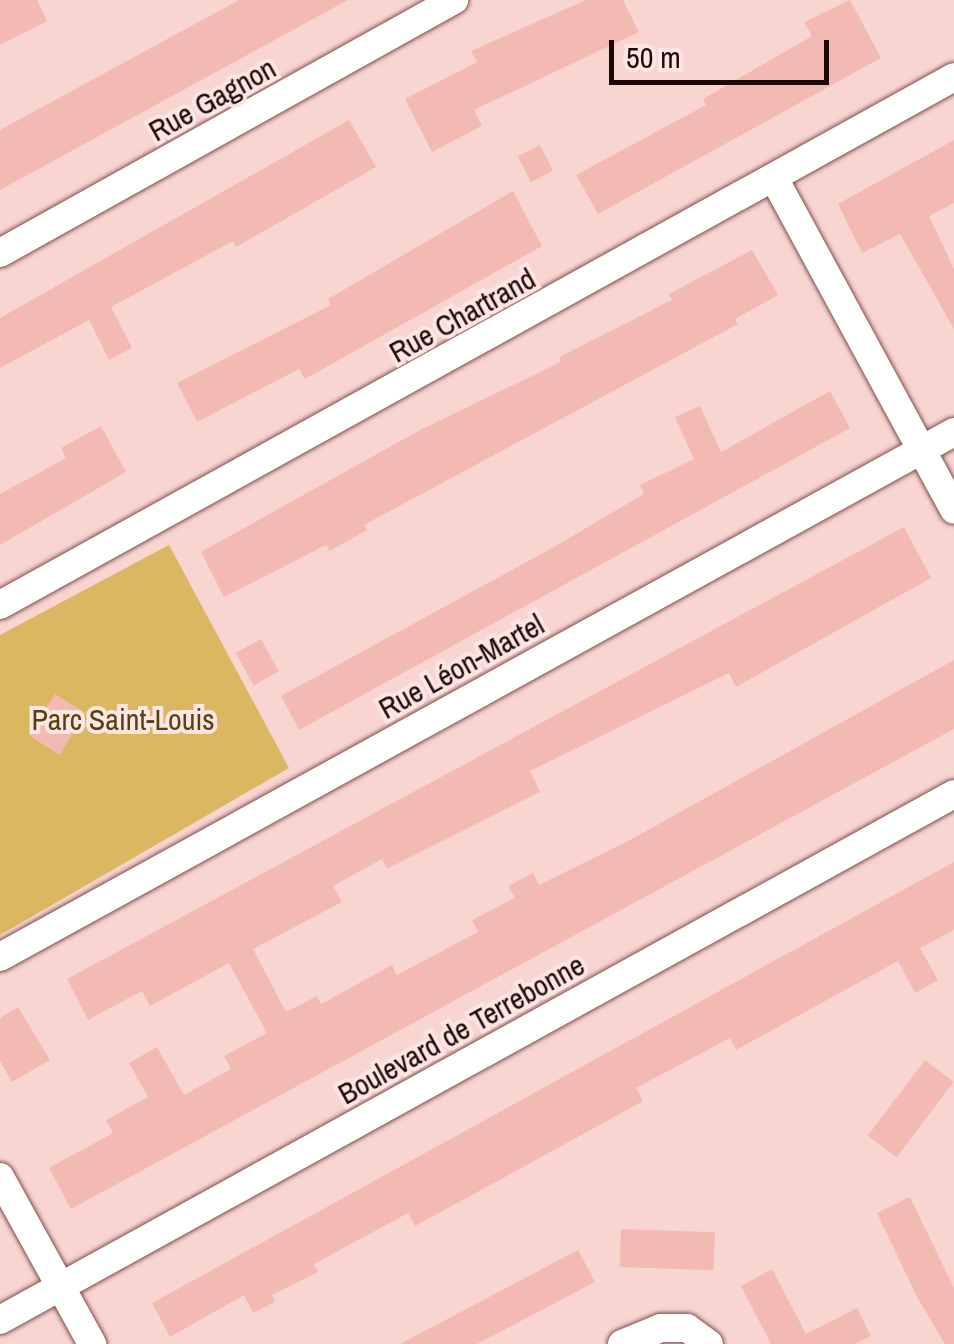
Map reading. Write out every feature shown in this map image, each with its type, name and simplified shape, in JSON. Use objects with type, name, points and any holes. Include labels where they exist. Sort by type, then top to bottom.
[{"type":"street","name":"Rue Gagnon","points":[[0,253],[454,0]]},
{"type":"street","name":"Rue Chartrand","points":[[0,606],[775,180],[954,77]]},
{"type":"street","points":[[775,180],[954,510]]},
{"type":"street","name":"Rue Léon-Martel","points":[[0,957],[954,432]]},
{"type":"street","name":"Boulevard de Terrebonne","points":[[0,1320],[954,794]]},
{"type":"street","points":[[0,1177],[92,1344]]},
{"type":"street","points":[[622,1344],[661,1328],[698,1336]]},
{"type":"green space","name":"Parc Saint-Louis","points":[[169,545],[289,768],[0,935],[0,635]]},
{"type":"building","points":[[0,0],[37,0],[47,21],[0,45]]},
{"type":"building","points":[[239,0],[348,0],[0,190],[0,130]]},
{"type":"building","points":[[586,0],[623,0],[639,32],[474,110],[482,126],[432,152],[405,99],[477,62],[471,51]]},
{"type":"building","points":[[850,0],[881,58],[598,214],[576,175],[706,105],[703,99],[812,36],[804,22]]},
{"type":"building","points":[[349,120],[376,167],[236,247],[233,241],[111,307],[132,348],[109,360],[89,320],[0,368],[0,318]]},
{"type":"building","points":[[954,140],[954,203],[929,216],[954,269],[954,329],[900,234],[862,253],[838,204]]},
{"type":"building","points":[[540,145],[553,171],[531,182],[518,156]]},
{"type":"building","points":[[513,191],[542,246],[305,379],[299,369],[197,422],[177,383],[331,305],[328,299]]},
{"type":"building","points":[[752,250],[778,295],[735,319],[738,324],[364,525],[367,530],[330,551],[326,545],[224,597],[201,552],[422,429],[561,362],[559,357],[672,300],[669,294]]},
{"type":"building","points":[[830,391],[850,428],[299,730],[281,696],[552,548],[644,494],[640,485],[694,459],[675,417],[700,406],[721,452]]},
{"type":"building","points":[[101,426],[126,472],[0,545],[0,494],[66,458],[61,448]]},
{"type":"building","points":[[904,527],[931,578],[736,687],[729,673],[530,771],[540,792],[387,869],[382,859],[333,886],[342,902],[253,949],[286,1012],[317,996],[321,1004],[392,965],[397,975],[478,932],[472,920],[515,898],[508,886],[533,873],[539,885],[630,840],[954,660],[954,729],[71,1209],[49,1168],[113,1133],[106,1120],[148,1097],[129,1063],[157,1047],[184,1095],[231,1069],[224,1056],[267,1033],[229,963],[150,1006],[142,991],[88,1020],[67,979]]},
{"type":"building","points":[[261,639],[279,671],[254,685],[236,653]]},
{"type":"building","points":[[55,694],[86,713],[60,755],[29,736]]},
{"type":"building","points":[[954,862],[954,930],[920,948],[938,980],[915,993],[898,961],[736,1050],[730,1038],[636,1088],[643,1101],[415,1226],[408,1213],[314,1264],[318,1272],[272,1295],[275,1302],[253,1313],[244,1295],[170,1337],[152,1303]]},
{"type":"building","points":[[18,1007],[50,1060],[12,1082],[0,1061],[0,1018]]},
{"type":"building","points":[[925,1060],[954,1082],[897,1158],[868,1136]]},
{"type":"building","points":[[910,1197],[954,1288],[954,1344],[945,1344],[917,1297],[877,1213]]},
{"type":"building","points":[[621,1229],[715,1232],[714,1270],[620,1267]]},
{"type":"building","points":[[578,1250],[595,1282],[477,1344],[400,1344]]},
{"type":"building","points":[[772,1269],[806,1334],[857,1308],[871,1336],[854,1344],[771,1344],[741,1286]]}]
